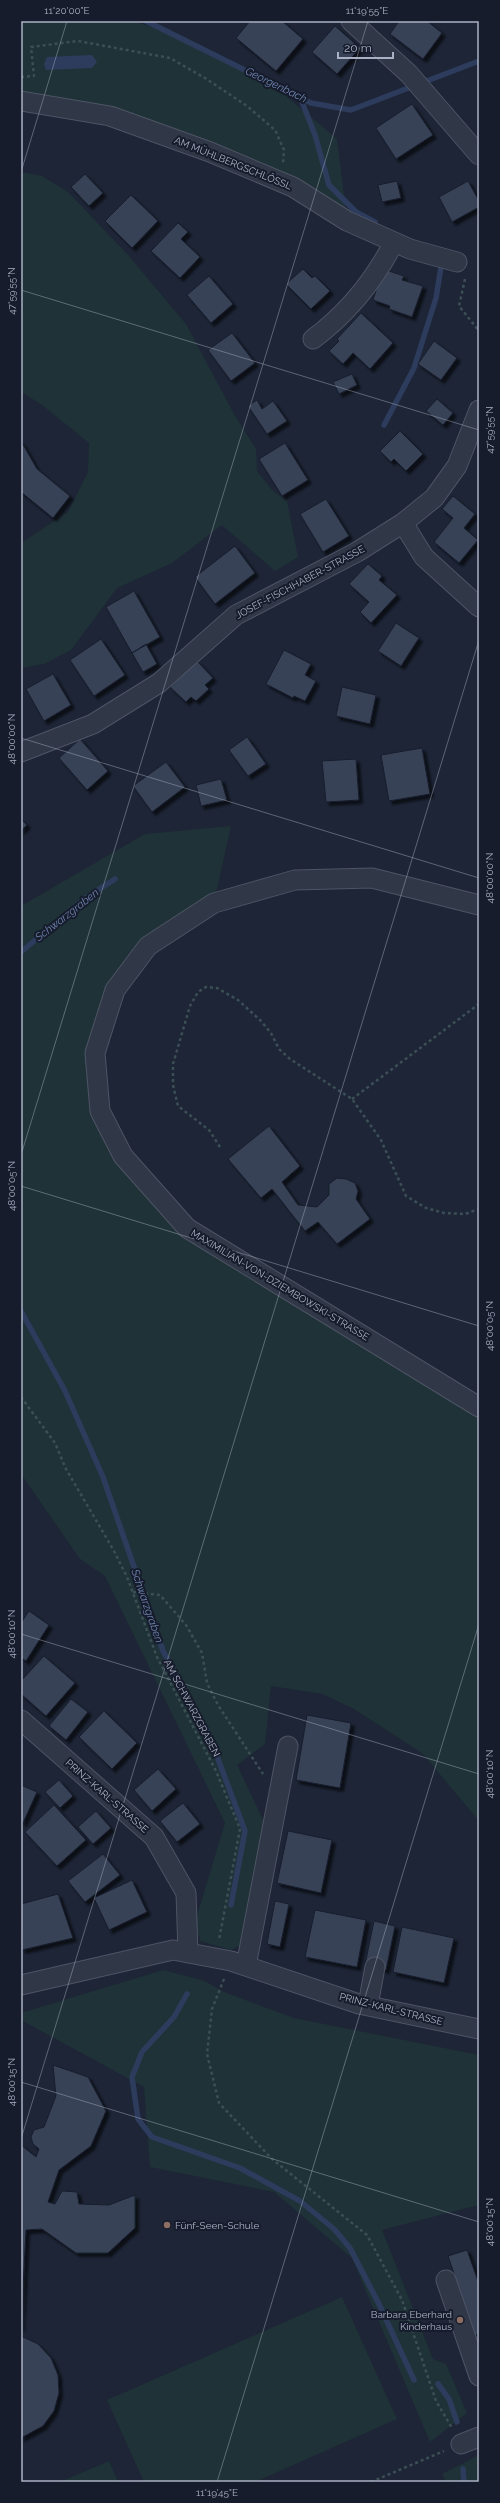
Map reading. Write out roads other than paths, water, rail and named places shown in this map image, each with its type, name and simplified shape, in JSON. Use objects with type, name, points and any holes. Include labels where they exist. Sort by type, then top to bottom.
[{"type":"street","points":[[350,21],[409,74],[479,155]]},
{"type":"street","name":"AM MÜHLBERGSCHLÖSSL","points":[[21,101],[110,116],[210,152],[293,187],[347,221],[410,249],[462,267]]},
{"type":"street","points":[[313,339],[336,321],[367,288],[382,267],[394,242]]},
{"type":"street","name":"JOSEF-FISCHHABER-STRASSE","points":[[21,752],[93,724],[159,683],[236,615],[356,552],[403,523],[434,498],[457,466],[479,410]]},
{"type":"street","points":[[403,523],[424,557],[479,607]]},
{"type":"street","name":"MAXIMILIAN-VON-DZIEMBOWSKI-STRASSE","points":[[479,905],[372,878],[295,880],[214,903],[148,946],[115,990],[95,1053],[100,1111],[123,1156],[187,1228],[479,1407]]},
{"type":"street","name":"PRINZ-KARL-STRASSE","points":[[21,1720],[154,1837],[186,1893],[188,1953]]},
{"type":"street","points":[[238,1964],[278,1797],[288,1746]]},
{"type":"street","name":"PRINZ-KARL-STRASSE","points":[[21,1985],[173,1950],[238,1964],[368,2005],[479,2029]]},
{"type":"street","points":[[368,2005],[375,1967]]},
{"type":"street","points":[[446,2280],[479,2376]]},
{"type":"street","points":[[461,2444],[479,2437]]},
{"type":"water","points":[[92,55],[97,62],[92,68],[46,70],[44,64],[47,57]]},
{"type":"waterway","name":"Georgenbach","points":[[146,21],[311,103],[351,110],[479,61]]},
{"type":"waterway","points":[[300,97],[315,135],[329,185],[356,212],[375,222]]},
{"type":"waterway","points":[[384,425],[414,368],[436,298],[441,267]]},
{"type":"waterway","name":"Schwarzgraben","points":[[21,952],[84,899],[115,879]]},
{"type":"waterway","name":"Schwarzgraben","points":[[21,1311],[65,1391],[103,1477],[163,1651],[209,1735],[245,1831],[231,1905]]},
{"type":"waterway","points":[[187,1994],[174,2017],[142,2052],[132,2077],[138,2119],[152,2137],[240,2168],[300,2201],[334,2229],[350,2248],[379,2304],[414,2380]]},
{"type":"waterway","points":[[438,2384],[449,2399],[457,2422]]},
{"type":"waterway","points":[[463,2469],[464,2482]]},
{"type":"place","name":"Fünf-Seen-Schule","points":[[167,2225]]},
{"type":"place","name":"Barbara Eberhard Kinderhaus","points":[[460,2320]]}]
